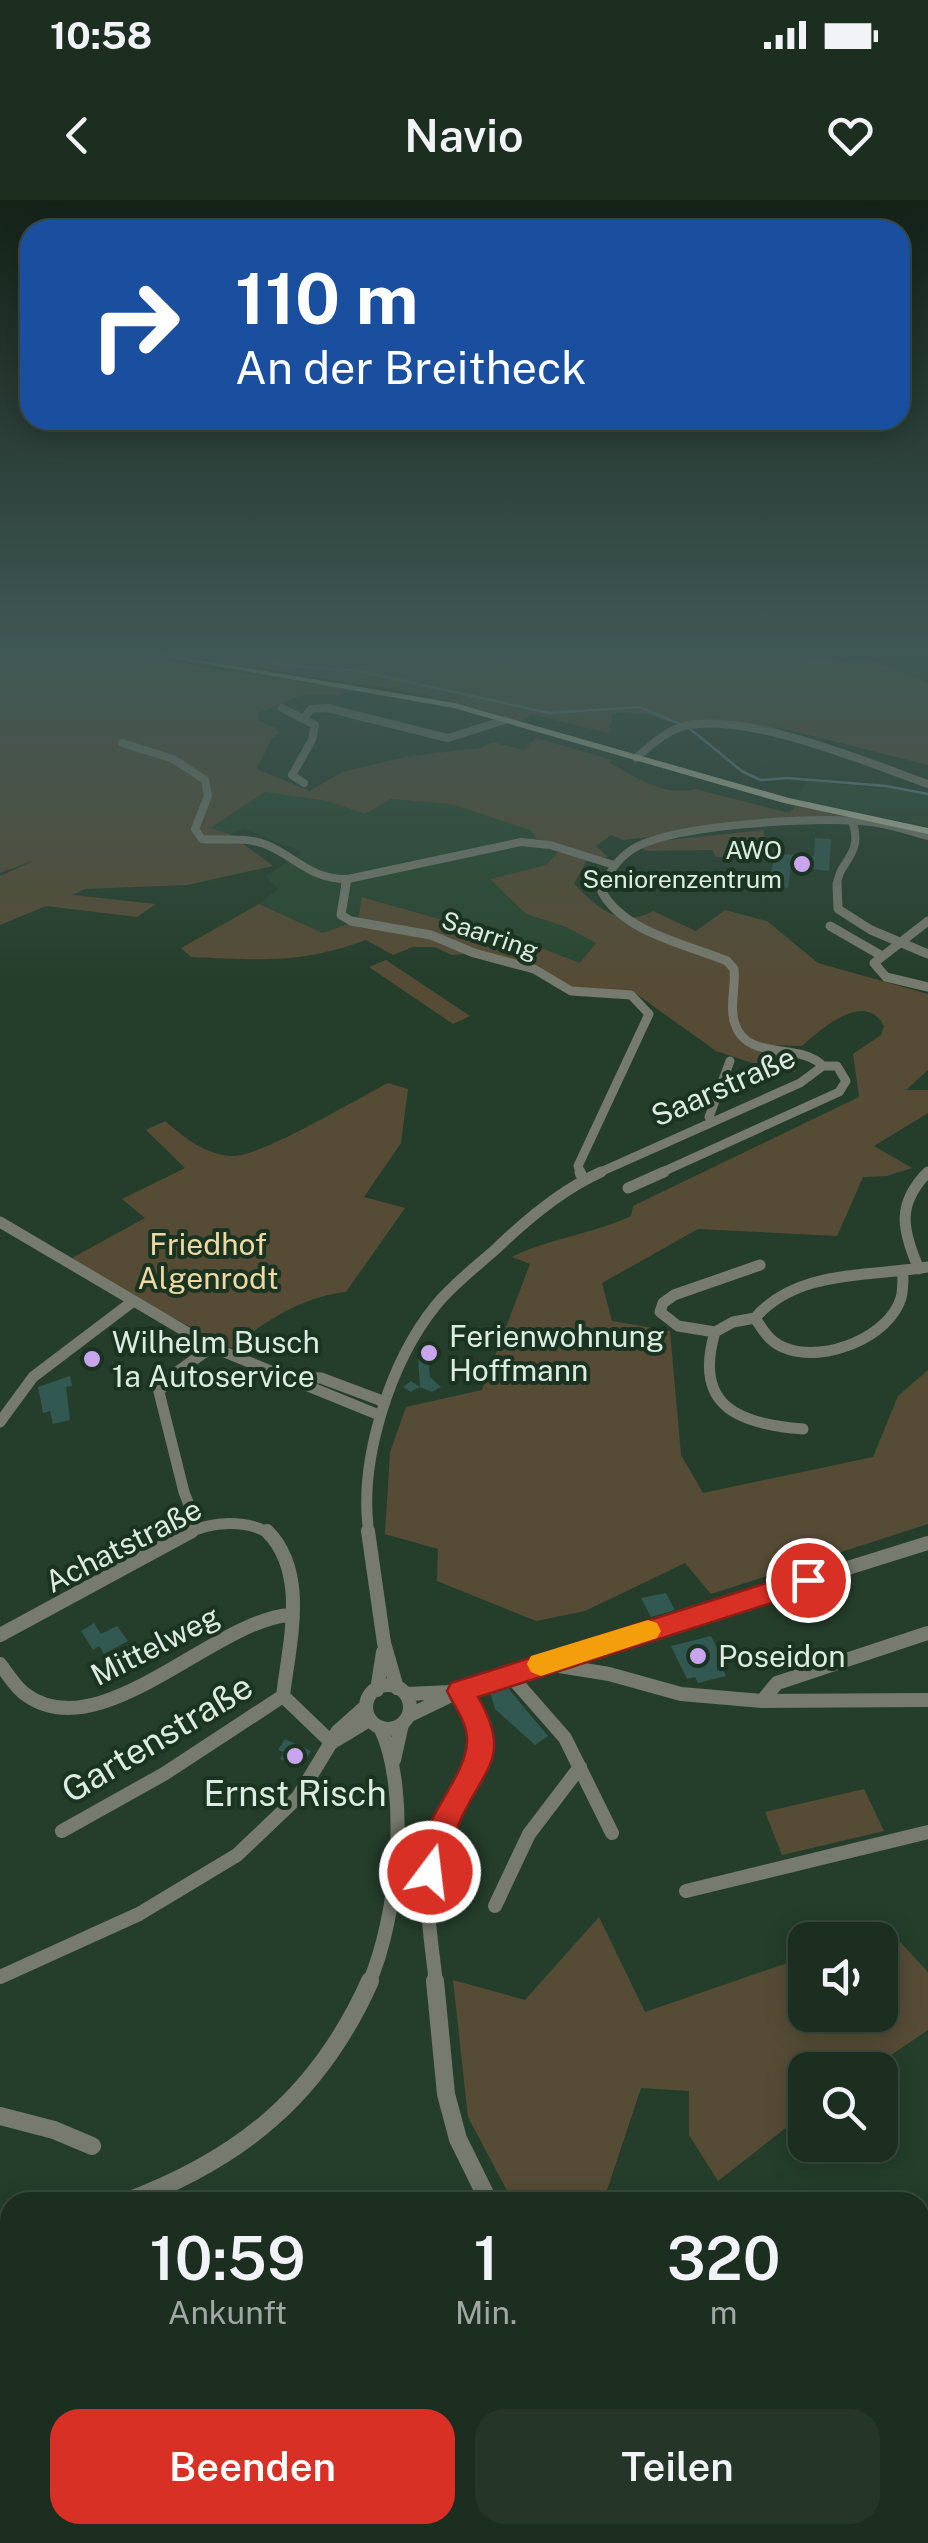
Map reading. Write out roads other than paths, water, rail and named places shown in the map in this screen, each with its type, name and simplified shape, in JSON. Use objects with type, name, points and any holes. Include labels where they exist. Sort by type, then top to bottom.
[{"type":"main road","points":[[658,764],[796,804],[928,833]]},
{"type":"street","points":[[181,764],[206,780],[208,796],[195,829],[202,839],[252,840],[274,848],[316,877],[348,879],[522,842],[550,845],[614,865],[639,846],[658,840],[852,821],[928,833]]},
{"type":"street","points":[[297,764],[292,775],[304,783]]},
{"type":"street","points":[[865,764],[928,784]]},
{"type":"street","points":[[852,821],[858,832],[850,861],[837,876],[838,909],[928,954]]},
{"type":"street","name":"Saarstraße","points":[[406,1719],[412,1704],[402,1691],[384,1643],[366,1503],[366,1472],[379,1415],[414,1339],[436,1304],[516,1230],[584,1180],[814,1077],[823,1066],[814,1056],[764,1048],[741,1035],[734,1025],[734,969],[727,961],[644,927],[610,908],[602,892],[614,865]]},
{"type":"street","name":"Saarring","points":[[348,879],[341,915],[348,920],[372,928],[432,936],[476,954],[538,971],[562,988],[614,990],[643,1002],[649,1014],[578,1166],[584,1180]]},
{"type":"street","points":[[928,920],[874,963],[878,972],[928,987]]},
{"type":"street","points":[[830,926],[882,956]]},
{"type":"street","points":[[713,1122],[710,1117],[730,1061]]},
{"type":"street","points":[[628,1188],[840,1092],[846,1081],[843,1074],[837,1066],[823,1066]]},
{"type":"street","points":[[760,1265],[663,1303],[660,1312],[667,1322],[684,1329],[715,1332],[733,1322],[755,1318],[770,1300],[796,1286],[904,1274],[924,1268],[904,1228],[902,1206],[910,1188],[928,1172]]},
{"type":"street","points":[[0,1222],[212,1347],[379,1415]]},
{"type":"street","points":[[755,1318],[770,1341],[790,1351],[832,1350],[866,1334],[893,1315],[904,1294],[904,1274]]},
{"type":"street","points":[[0,1422],[33,1377],[132,1302]]},
{"type":"street","points":[[715,1332],[708,1369],[720,1403],[732,1414],[756,1425],[803,1429]]},
{"type":"street","points":[[198,1528],[184,1492],[159,1392],[170,1377],[212,1347]]},
{"type":"street","points":[[288,1376],[321,1378],[385,1402]]},
{"type":"street","name":"Achatstraße","points":[[0,1635],[198,1528],[226,1521],[256,1524],[277,1535],[288,1550],[293,1573],[283,1696]]},
{"type":"street","points":[[0,1977],[154,1906],[208,1875],[264,1832],[306,1787],[332,1743],[371,1718],[406,1719],[460,1691],[509,1674],[928,1542]]},
{"type":"street","name":"Mittelweg","points":[[0,1664],[21,1695],[52,1707],[83,1709],[115,1698],[174,1668],[261,1618],[289,1615]]},
{"type":"street","points":[[762,1702],[777,1683],[928,1633]]},
{"type":"street","name":"Saarstraße","points":[[377,1690],[384,1643]]},
{"type":"street","points":[[543,1664],[609,1674],[681,1694],[762,1702],[928,1700]]},
{"type":"street","points":[[509,1674],[565,1738],[612,1833]]},
{"type":"street","points":[[392,1769],[371,1718],[368,1697],[377,1690],[460,1691]]},
{"type":"street","points":[[460,1691],[480,1726],[482,1746],[437,1840],[430,1872],[429,1913],[446,2094],[458,2139],[484,2192]]},
{"type":"street","points":[[283,1696],[332,1743]]},
{"type":"street","name":"Gartenstraße","points":[[62,1831],[164,1774],[283,1696]]},
{"type":"street","points":[[147,2192],[226,2156],[277,2114],[320,2070],[354,2017],[380,1959],[397,1896],[392,1769],[397,1734],[406,1719]]},
{"type":"street","points":[[495,1906],[529,1834],[580,1767]]},
{"type":"street","points":[[686,1891],[928,1832]]},
{"type":"street","points":[[0,2116],[54,2130],[92,2146]]},
{"type":"waterway","points":[[734,764],[761,780],[787,778],[886,786],[928,794]]},
{"type":"place","name":"AWO Seniorenzentrum","points":[[802,864]]},
{"type":"place","name":"Ferienwohnung Hoffmann","points":[[429,1353]]},
{"type":"place","name":"Wilhelm Busch 1a Autoservice","points":[[92,1359]]},
{"type":"place","name":"Poseidon","points":[[698,1656]]},
{"type":"place","name":"Ernst Risch","points":[[295,1756]]},
{"type":"park label","name":"Friedhof Algenrodt","points":[[208,1261]]}]
